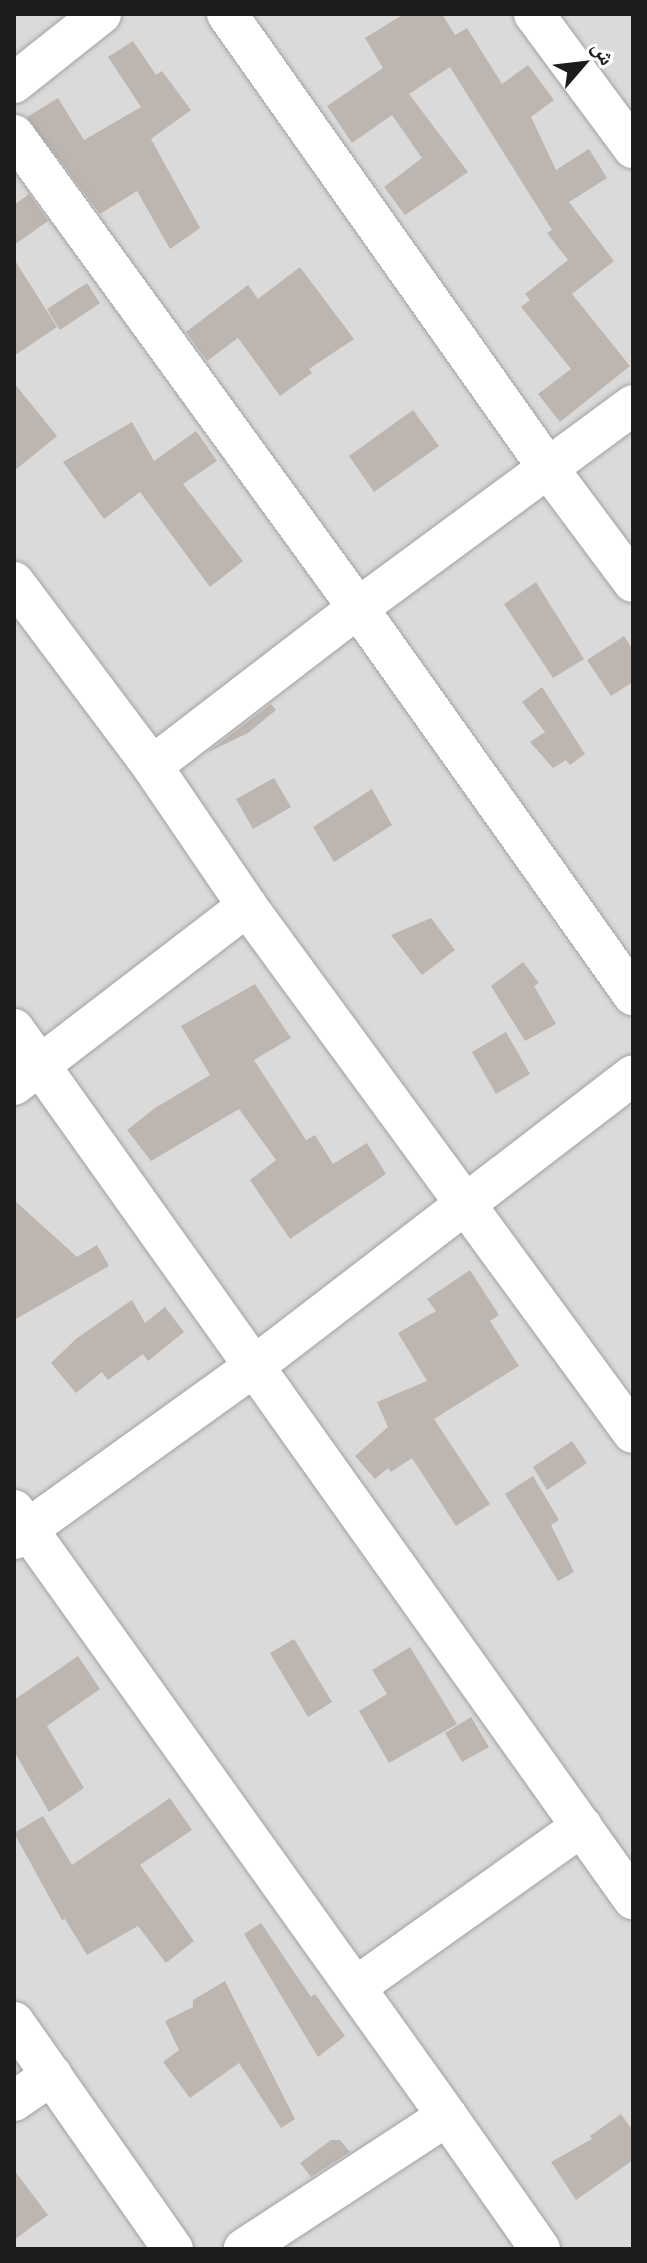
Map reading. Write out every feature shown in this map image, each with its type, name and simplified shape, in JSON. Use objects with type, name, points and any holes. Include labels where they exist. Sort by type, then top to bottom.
[{"type":"street","points":[[14,83],[101,14]]},
{"type":"street","points":[[227,14],[548,468],[633,582]]},
{"type":"street","points":[[534,14],[633,148]]},
{"type":"street","points":[[14,135],[358,608],[633,995]]},
{"type":"street","points":[[152,766],[358,608],[633,405]]},
{"type":"street","points":[[14,582],[152,766],[247,906],[633,1433]]},
{"type":"street","points":[[27,1076],[247,906]]},
{"type":"street","points":[[14,1029],[27,1076],[253,1367],[633,1899]]},
{"type":"street","points":[[540,2249],[357,1986],[19,1526],[253,1367],[633,1075]]},
{"type":"street","points":[[357,1986],[582,1826]]},
{"type":"street","points":[[14,2022],[173,2249]]},
{"type":"street","points":[[14,2101],[52,2075]]},
{"type":"street","points":[[244,2249],[447,2116]]},
{"type":"shaded area","points":[[14,14],[633,14],[633,2249],[14,2249]]},
{"type":"building","points":[[404,14],[442,14],[455,35],[467,28],[502,84],[528,65],[554,100],[531,117],[556,170],[589,149],[607,178],[569,202],[614,261],[572,294],[630,366],[560,422],[538,394],[571,369],[521,307],[530,300],[525,294],[568,260],[547,233],[552,230],[450,67],[409,94],[468,172],[405,215],[384,187],[422,158],[392,115],[352,143],[327,106],[383,68],[365,38]]},
{"type":"building","points":[[133,41],[156,75],[162,71],[191,110],[151,139],[200,228],[170,249],[137,191],[100,214],[27,117],[58,98],[84,140],[141,107],[108,57]]},
{"type":"building","points":[[29,194],[48,221],[14,245],[14,205]]},
{"type":"building","points":[[14,259],[57,327],[14,356]]},
{"type":"building","points":[[300,267],[354,339],[309,369],[312,373],[280,396],[238,338],[207,361],[186,332],[248,285],[258,299]]},
{"type":"building","points":[[87,283],[100,303],[60,330],[47,309]]},
{"type":"building","points":[[14,383],[57,436],[14,471]]},
{"type":"building","points":[[413,410],[439,446],[374,492],[349,456]]},
{"type":"building","points":[[132,422],[154,461],[196,431],[217,461],[183,484],[243,561],[210,587],[140,492],[104,519],[63,462]]},
{"type":"building","points":[[536,582],[584,659],[553,678],[504,604]]},
{"type":"building","points":[[624,636],[633,650],[633,682],[611,696],[587,660]]},
{"type":"building","points":[[542,687],[585,754],[570,765],[566,760],[553,768],[530,742],[545,732],[522,702]]},
{"type":"building","points":[[271,704],[276,710],[248,733],[208,752]]},
{"type":"building","points":[[274,778],[291,807],[253,829],[236,799]]},
{"type":"building","points":[[372,789],[392,825],[334,862],[313,827]]},
{"type":"building","points":[[431,918],[455,950],[422,975],[391,935]]},
{"type":"building","points":[[523,962],[539,983],[534,986],[556,1024],[525,1041],[491,986]]},
{"type":"building","points":[[255,984],[291,1038],[254,1060],[306,1140],[315,1135],[333,1164],[367,1143],[386,1174],[290,1239],[250,1180],[276,1160],[239,1109],[151,1161],[127,1130],[155,1108],[210,1075],[181,1026]]},
{"type":"building","points":[[506,1032],[530,1074],[496,1094],[472,1052]]},
{"type":"building","points":[[14,1200],[77,1257],[97,1245],[109,1266],[14,1320]]},
{"type":"building","points":[[470,1270],[499,1315],[490,1321],[519,1366],[434,1419],[490,1504],[456,1526],[412,1458],[391,1472],[388,1468],[375,1479],[355,1456],[388,1427],[377,1402],[427,1381],[398,1333],[436,1311],[427,1299]]},
{"type":"building","points":[[132,1300],[145,1323],[165,1307],[184,1332],[148,1361],[143,1354],[108,1380],[102,1372],[76,1393],[51,1363],[77,1338]]},
{"type":"building","points":[[572,1441],[587,1463],[547,1490],[533,1467]]},
{"type":"building","points":[[533,1476],[559,1520],[551,1525],[574,1572],[558,1581],[505,1494]]},
{"type":"building","points":[[294,1639],[332,1702],[308,1717],[270,1653]]},
{"type":"building","points":[[410,1647],[457,1724],[389,1763],[359,1711],[387,1694],[372,1670]]},
{"type":"building","points":[[78,1656],[100,1689],[47,1726],[84,1788],[49,1812],[14,1751],[14,1700]]},
{"type":"building","points":[[471,1717],[489,1747],[462,1762],[445,1733]]},
{"type":"building","points":[[170,1798],[192,1830],[140,1865],[194,1941],[166,1963],[138,1926],[87,1955],[65,1919],[62,1920],[14,1833],[43,1816],[72,1865]]},
{"type":"building","points":[[261,1923],[311,1997],[315,1994],[345,2036],[318,2057],[244,1934]]},
{"type":"building","points":[[225,1981],[295,2119],[281,2128],[239,2063],[190,2098],[163,2062],[179,2050],[165,2021],[193,2007],[193,2000]]},
{"type":"building","points":[[621,2114],[633,2131],[633,2160],[576,2200],[551,2162],[592,2139],[590,2136]]},
{"type":"building","points":[[331,2140],[340,2140],[350,2152],[311,2177],[300,2163]]},
{"type":"building","points":[[14,2170],[48,2215],[14,2240]]}]
